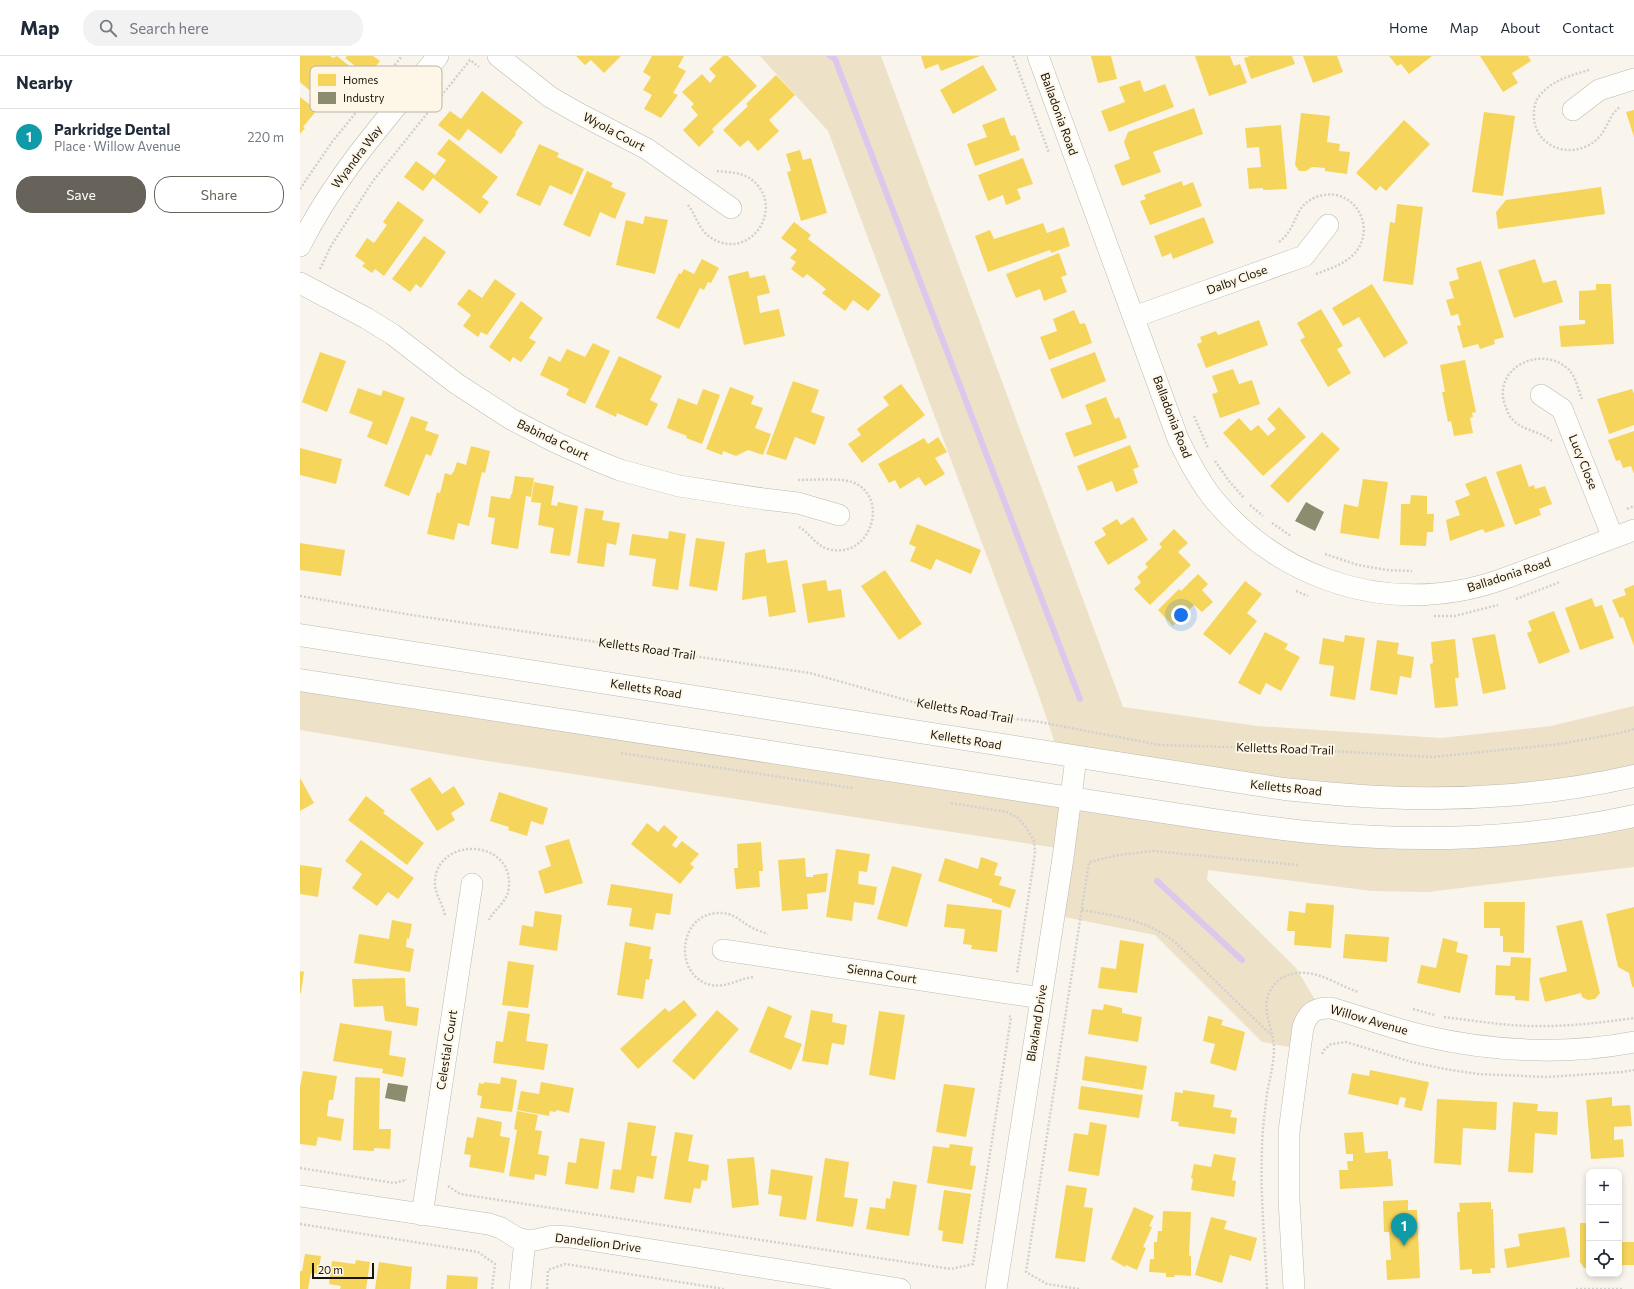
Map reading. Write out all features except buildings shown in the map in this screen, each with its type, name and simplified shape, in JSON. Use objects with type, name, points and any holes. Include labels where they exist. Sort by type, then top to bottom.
[{"type":"main road","name":"Kelletts Road","points":[[300,635],[1076,758],[1284,789],[1381,797],[1474,797],[1549,790],[1634,776]]},
{"type":"main road","points":[[300,680],[1221,821],[1321,833],[1403,838],[1487,835],[1526,832],[1612,821],[1634,816]]},
{"type":"street","name":"Wyandra Way","points":[[430,66],[438,56]]},
{"type":"street","name":"Wyola Court","points":[[498,56],[550,97],[648,150],[731,208]]},
{"type":"street","name":"Balladonia Road","points":[[1038,56],[1178,439],[1189,462],[1204,485],[1228,516],[1262,546],[1321,578],[1344,586],[1373,592],[1402,595],[1432,595],[1464,590],[1496,581],[1634,530]]},
{"type":"street","points":[[1573,110],[1598,90],[1634,79]]},
{"type":"street","name":"Wyandra Way","points":[[300,246],[330,194],[393,112]]},
{"type":"street","name":"Dalby Close","points":[[1134,317],[1304,256],[1328,225]]},
{"type":"street","name":"Babinda Court","points":[[300,283],[366,318],[392,334],[457,384],[511,419],[555,442],[595,460],[620,470],[679,486],[798,503],[839,515]]},
{"type":"street","name":"Lucy Close","points":[[1541,395],[1562,409],[1613,538]]},
{"type":"street","name":"Blaxland Drive","points":[[996,1289],[1063,858],[1076,758]]},
{"type":"street","name":"Celestial Court","points":[[422,1215],[472,884]]},
{"type":"street","name":"Sienna Court","points":[[722,950],[1041,998]]},
{"type":"street","name":"Willow Avenue","points":[[1294,1289],[1289,1200],[1289,1132],[1303,1026],[1309,1014],[1314,1010],[1320,1008],[1331,1008],[1423,1036],[1475,1046],[1526,1050],[1561,1050],[1634,1042]]},
{"type":"street","points":[[300,1196],[489,1224],[501,1228],[517,1238],[525,1240],[520,1289]]},
{"type":"street","name":"Dandelion Drive","points":[[525,1240],[535,1240],[553,1236],[570,1237],[900,1289]]},
{"type":"path","points":[[394,66],[402,56]]},
{"type":"path","points":[[1013,56],[1050,155]]},
{"type":"path","points":[[442,94],[470,60],[482,69]]},
{"type":"path","points":[[300,189],[332,142],[356,112]]},
{"type":"path","points":[[319,269],[331,246],[373,181],[427,112]]},
{"type":"path","points":[[686,202],[702,229],[717,241],[738,243],[748,240],[756,234],[764,217],[766,207],[765,197],[759,187],[751,179],[738,173],[709,168]]},
{"type":"path","points":[[1193,413],[1208,448]]},
{"type":"path","points":[[1212,456],[1229,481],[1248,502],[1267,520],[1296,540]]},
{"type":"path","points":[[1319,552],[1358,565],[1387,570],[1419,572]]},
{"type":"path","points":[[1509,601],[1562,581]]},
{"type":"path","points":[[1294,590],[1314,598]]},
{"type":"path","name":"Kelletts Road Trail","points":[[300,596],[426,617],[810,673],[913,702],[949,710],[1040,722],[1160,745],[1298,749],[1433,757],[1560,744],[1634,729]]},
{"type":"path","points":[[1426,617],[1455,616],[1503,603]]},
{"type":"path","points":[[620,753],[854,788]]},
{"type":"path","points":[[946,802],[1007,812],[1018,818],[1026,827],[1034,841],[1035,853],[1017,973]]},
{"type":"path","points":[[1079,1289],[1047,1284],[1026,1272],[1089,862],[1118,855],[1154,850],[1298,865]]},
{"type":"path","points":[[1082,910],[1136,920],[1162,932],[1175,942],[1272,1036]]},
{"type":"path","points":[[1267,1289],[1262,1150],[1267,1093],[1274,1041],[1267,1013],[1266,1000],[1270,990],[1284,977],[1303,972],[1314,973],[1364,995]]},
{"type":"path","points":[[1406,1008],[1442,1016],[1471,1020],[1544,1026],[1591,1024],[1634,1018]]},
{"type":"path","points":[[448,1187],[460,1194],[951,1269],[973,1264],[1011,1016]]},
{"type":"path","points":[[1321,1055],[1331,1044],[1346,1042],[1412,1062],[1478,1074],[1547,1077],[1634,1070]]},
{"type":"path","points":[[300,1168],[394,1183],[406,1180]]},
{"type":"path","points":[[300,1224],[478,1252],[495,1264],[492,1289]]},
{"type":"path","points":[[547,1289],[548,1270],[565,1264],[724,1289]]},
{"type":"path","points":[[1576,1289],[1623,1289]]},
{"type":"shaded area","points":[[760,56],[881,56],[1123,707],[1257,726],[1441,738],[1551,726],[1634,706],[1634,776],[1381,797],[1059,755],[1037,690],[828,131]]},
{"type":"shaded area","points":[[300,680],[1403,837],[1634,816],[1634,867],[1428,892],[1372,891],[1208,870],[1207,880],[1296,968],[1320,1008],[1300,1049],[1262,1042],[1155,935],[1054,915],[1064,849],[481,760],[300,730]]},
{"type":"waterway","points":[[830,56],[835,59],[1080,699]]},
{"type":"waterway","points":[[1157,881],[1242,960]]},
{"type":"place","name":"Parkridge Dental","points":[[1404,1246]]}]
